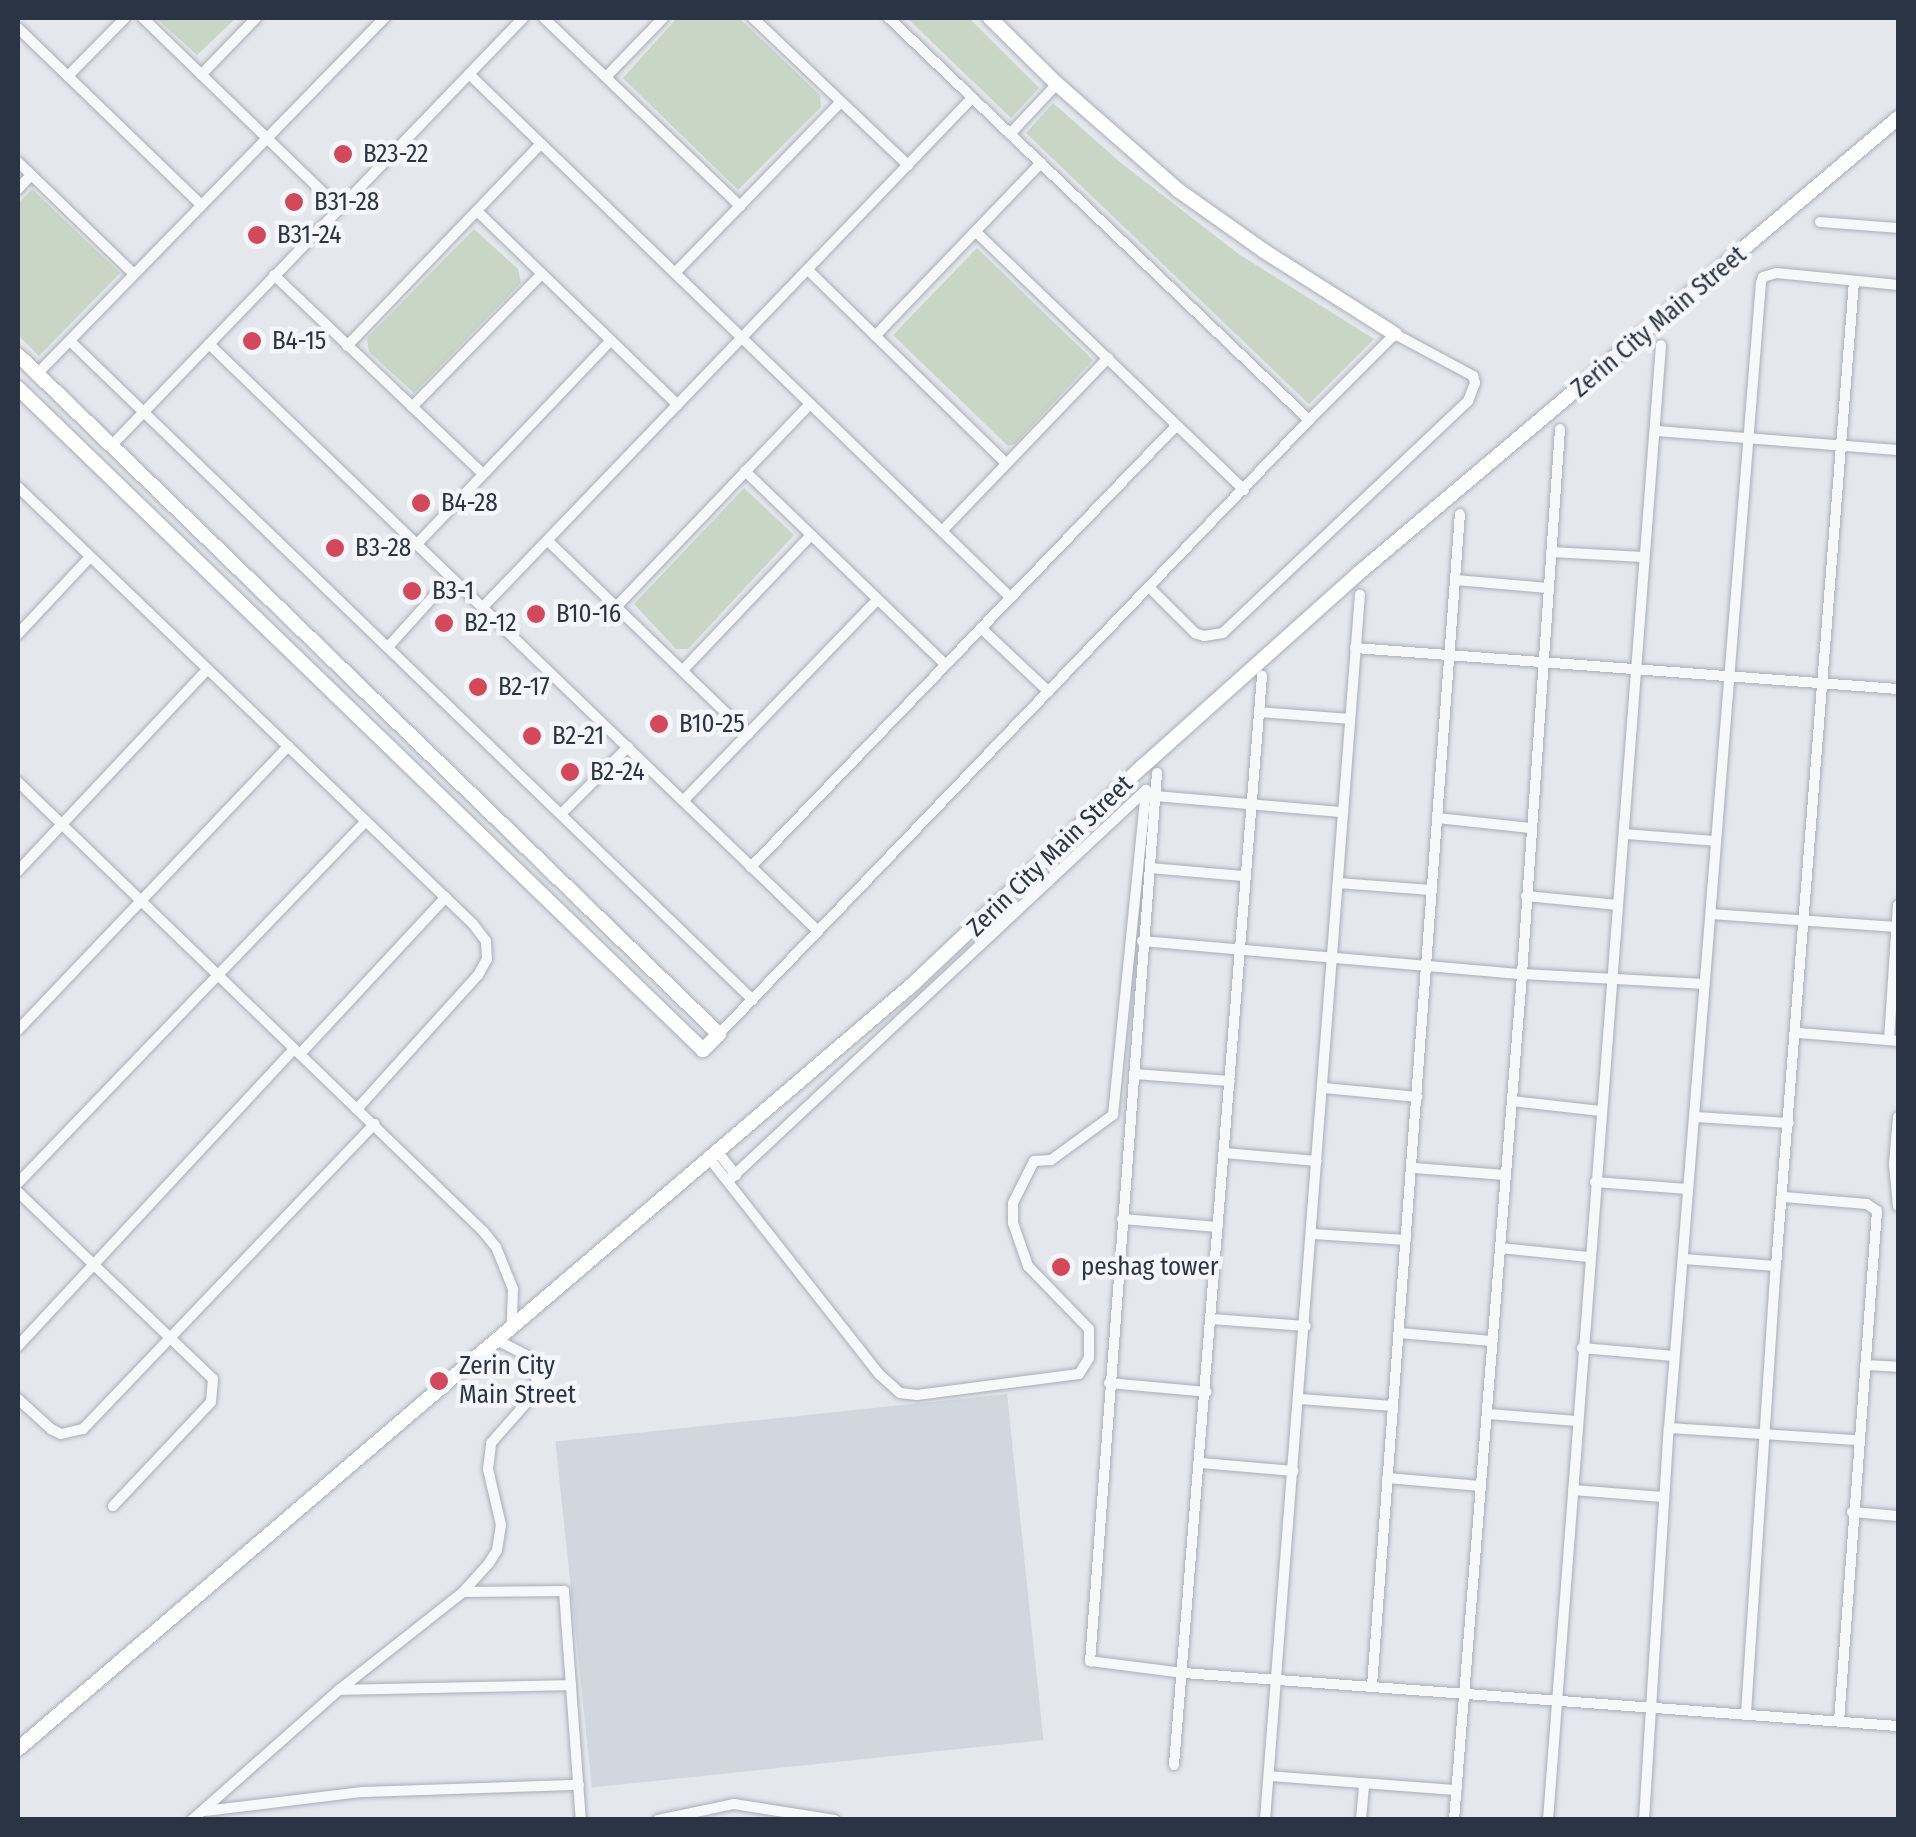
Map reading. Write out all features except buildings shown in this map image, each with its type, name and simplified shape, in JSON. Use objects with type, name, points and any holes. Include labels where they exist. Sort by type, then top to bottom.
[{"type":"street","points":[[68,76],[125,18]]},
{"type":"street","points":[[143,18],[338,206]]},
{"type":"street","points":[[202,75],[256,18]]},
{"type":"street","points":[[37,374],[385,18]]},
{"type":"street","points":[[112,446],[338,206],[523,18]]},
{"type":"street","points":[[544,18],[740,206]]},
{"type":"street","points":[[606,77],[662,18]]},
{"type":"street","points":[[753,18],[908,165]]},
{"type":"street","points":[[889,18],[1309,420]]},
{"type":"street","points":[[990,18],[1057,84],[1178,190],[1264,252],[1395,334],[1466,370],[1475,383],[1468,401],[1223,633],[1195,633],[1150,588]]},
{"type":"street","points":[[18,28],[201,206]]},
{"type":"street","points":[[469,74],[1010,598]]},
{"type":"street","points":[[1010,134],[1057,84]]},
{"type":"street","points":[[483,607],[972,98]]},
{"type":"street","points":[[675,273],[842,102]]},
{"type":"street","name":"Zerin City Main Street","points":[[18,1748],[913,984],[1143,766],[1360,572],[1898,118]]},
{"type":"street","points":[[347,346],[541,144]]},
{"type":"street","points":[[18,162],[134,274]]},
{"type":"street","points":[[875,336],[1041,163]]},
{"type":"street","points":[[18,189],[31,175]]},
{"type":"street","points":[[476,211],[678,405]]},
{"type":"street","points":[[1820,222],[1898,228]]},
{"type":"street","points":[[976,232],[1244,490]]},
{"type":"street","points":[[808,270],[1006,464]]},
{"type":"street","points":[[1644,1820],[1668,1428],[1763,277],[1776,273],[1898,285]]},
{"type":"street","points":[[412,407],[541,274]]},
{"type":"street","points":[[274,275],[482,474]]},
{"type":"street","points":[[1746,1713],[1776,1266],[1854,282]]},
{"type":"street","points":[[18,388],[703,1050],[1395,334]]},
{"type":"street","points":[[70,340],[753,1000]]},
{"type":"street","points":[[416,545],[610,341]]},
{"type":"street","points":[[209,344],[818,931]]},
{"type":"street","points":[[1548,1820],[1594,1182],[1615,980],[1660,346]]},
{"type":"street","points":[[18,355],[720,1034]]},
{"type":"street","points":[[942,532],[1108,358]]},
{"type":"street","points":[[616,606],[810,404]]},
{"type":"street","points":[[752,866],[1176,426]]},
{"type":"street","points":[[1454,1820],[1522,974],[1560,430]]},
{"type":"street","points":[[1656,431],[1898,450]]},
{"type":"street","points":[[745,471],[946,664]]},
{"type":"street","points":[[18,486],[446,897],[486,941],[484,968],[357,1109]]},
{"type":"street","points":[[153,518],[169,501]]},
{"type":"street","points":[[1372,1686],[1414,1168],[1460,514]]},
{"type":"street","points":[[682,670],[811,534]]},
{"type":"street","points":[[548,541],[748,734]]},
{"type":"street","points":[[1552,552],[1644,557]]},
{"type":"street","points":[[18,634],[90,556]]},
{"type":"street","points":[[388,647],[451,578]]},
{"type":"street","points":[[1456,580],[1548,588]]},
{"type":"street","points":[[1265,1820],[1360,594]]},
{"type":"street","points":[[684,800],[878,599]]},
{"type":"street","points":[[981,628],[1049,692]]},
{"type":"street","points":[[1355,648],[1898,689]]},
{"type":"street","points":[[18,871],[208,669]]},
{"type":"street","points":[[1174,1765],[1262,676]]},
{"type":"street","points":[[1260,712],[1349,719]]},
{"type":"street","points":[[405,760],[420,744]]},
{"type":"street","points":[[18,1030],[288,746]]},
{"type":"street","points":[[561,814],[628,747]]},
{"type":"street","points":[[1157,773],[1088,1657],[1094,1663],[1184,1672],[1898,1726]]},
{"type":"street","points":[[18,782],[374,1124],[496,1248],[513,1289],[512,1328]]},
{"type":"street","points":[[713,1155],[879,1374],[900,1393],[917,1395],[1079,1374],[1089,1358],[1088,1329],[1028,1266],[1013,1224],[1013,1203],[1034,1161],[1051,1160],[1113,1115],[1146,790],[732,1178]]},
{"type":"street","points":[[1156,796],[1343,812]]},
{"type":"street","points":[[1437,818],[1530,828]]},
{"type":"street","points":[[18,1184],[366,821]]},
{"type":"street","points":[[1625,834],[1716,841]]},
{"type":"street","points":[[1150,868],[1243,876]]},
{"type":"street","points":[[1338,883],[1431,890]]},
{"type":"street","points":[[1526,896],[1618,904]]},
{"type":"street","points":[[18,1346],[446,897]]},
{"type":"street","points":[[1797,1033],[1894,1040],[1898,905]]},
{"type":"street","points":[[1711,914],[1897,927]]},
{"type":"street","points":[[1142,941],[1428,967],[1705,984]]},
{"type":"street","points":[[1134,1074],[1230,1081]]},
{"type":"street","points":[[1324,1088],[1418,1096]]},
{"type":"street","points":[[1512,1102],[1600,1111]]},
{"type":"street","points":[[1696,1117],[1789,1124]]},
{"type":"street","points":[[1898,1118],[1894,1164],[1898,1206]]},
{"type":"street","points":[[18,1399],[51,1430],[62,1434],[84,1429],[374,1124]]},
{"type":"street","points":[[1224,1153],[1317,1161]]},
{"type":"street","points":[[1414,1168],[1505,1175]]},
{"type":"street","points":[[1594,1182],[1688,1188]]},
{"type":"street","points":[[18,1192],[210,1372],[214,1394],[113,1506]]},
{"type":"street","points":[[1784,1197],[1876,1208],[1839,1721]]},
{"type":"street","points":[[1122,1219],[1218,1227]]},
{"type":"street","points":[[1313,1234],[1406,1240]]},
{"type":"street","points":[[1500,1248],[1589,1257]]},
{"type":"street","points":[[1684,1259],[1776,1266]]},
{"type":"street","points":[[1211,1319],[1306,1326]]},
{"type":"street","points":[[1399,1333],[1492,1341]]},
{"type":"street","points":[[192,1820],[340,1690],[463,1592],[489,1563],[501,1538],[488,1469],[491,1443],[528,1401],[538,1383],[526,1355],[497,1340]]},
{"type":"street","points":[[1582,1348],[1674,1356]]},
{"type":"street","points":[[1865,1366],[1898,1368]]},
{"type":"street","points":[[1109,1383],[1207,1392]]},
{"type":"street","points":[[1300,1399],[1392,1406]]},
{"type":"street","points":[[1488,1414],[1577,1421]]},
{"type":"street","points":[[1668,1428],[1857,1440]]},
{"type":"street","points":[[1200,1463],[1294,1471]]},
{"type":"street","points":[[1387,1478],[1481,1486]]},
{"type":"street","points":[[1572,1490],[1664,1497]]},
{"type":"street","points":[[1852,1512],[1898,1516]]},
{"type":"street","points":[[463,1592],[564,1590],[581,1820]]},
{"type":"street","points":[[340,1690],[571,1684]]},
{"type":"street","points":[[1268,1776],[1456,1790]]},
{"type":"street","points":[[1361,1820],[1364,1784]]},
{"type":"street","points":[[204,1811],[363,1792],[578,1785]]},
{"type":"street","points":[[658,1820],[734,1804],[834,1820]]},
{"type":"shaded area","points":[[1007,1394],[1043,1740],[592,1788],[555,1441]]},
{"type":"green space","points":[[156,18],[236,18],[197,55]]},
{"type":"green space","points":[[677,18],[739,18],[820,95],[821,107],[738,190],[623,78]]},
{"type":"green space","points":[[907,18],[969,18],[1039,88],[1011,118]]},
{"type":"green space","points":[[1053,103],[1121,163],[1240,255],[1374,339],[1309,404],[1026,133]]},
{"type":"green space","points":[[32,189],[120,273],[39,356],[18,335],[18,204]]},
{"type":"green space","points":[[474,229],[518,269],[521,283],[414,393],[369,352],[367,338]]},
{"type":"green space","points":[[977,248],[1093,360],[1015,444],[1008,446],[893,335]]},
{"type":"green space","points":[[744,488],[794,535],[688,649],[676,649],[634,604]]},
{"type":"place","name":"B23-22","points":[[343,154]]},
{"type":"place","name":"B31-28","points":[[294,202]]},
{"type":"place","name":"B31-24","points":[[257,235]]},
{"type":"place","name":"B4-15","points":[[252,341]]},
{"type":"place","name":"B4-28","points":[[421,503]]},
{"type":"place","name":"B3-28","points":[[335,548]]},
{"type":"place","name":"B3-1","points":[[412,591]]},
{"type":"place","name":"B10-16","points":[[536,614]]},
{"type":"place","name":"B2-12","points":[[444,623]]},
{"type":"place","name":"B2-17","points":[[478,687]]},
{"type":"place","name":"B10-25","points":[[659,724]]},
{"type":"place","name":"B2-21","points":[[532,736]]},
{"type":"place","name":"B2-24","points":[[570,772]]},
{"type":"place","name":"peshag tower","points":[[1061,1267]]},
{"type":"place","name":"Zerin City Main Street","points":[[439,1381]]}]
